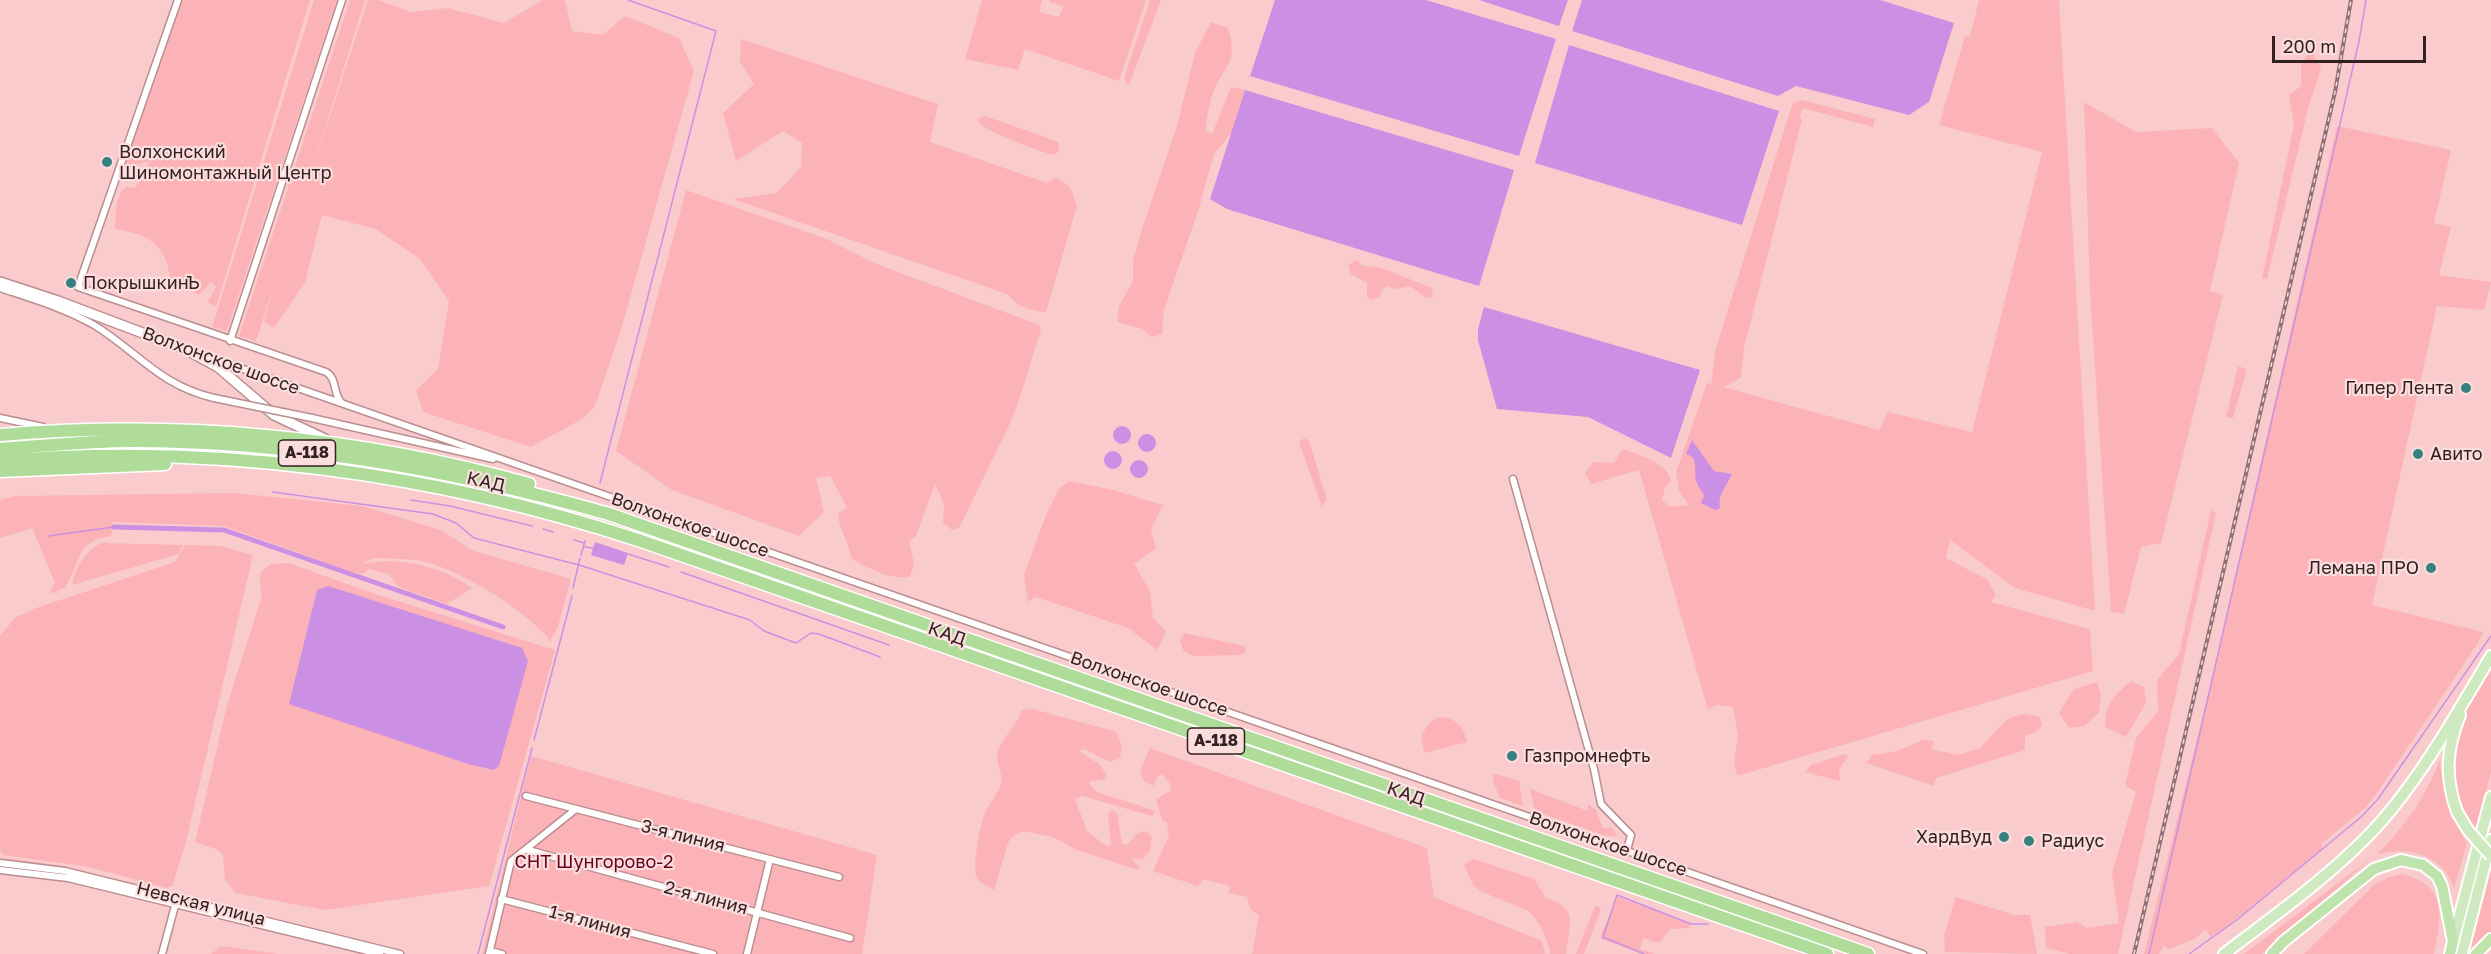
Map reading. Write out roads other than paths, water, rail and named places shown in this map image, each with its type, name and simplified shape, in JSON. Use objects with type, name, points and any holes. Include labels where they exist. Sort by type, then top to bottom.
[{"type":"highway","points":[[0,435],[73,430],[225,433],[338,444],[419,457],[498,475],[570,497],[609,514]]},
{"type":"highway","name":"КАД","points":[[0,449],[132,441],[259,447],[324,454],[477,479],[609,514],[1868,954]]},
{"type":"highway","name":"КАД","points":[[0,461],[70,456],[221,458],[340,472],[489,497],[604,528],[1827,954]]},
{"type":"highway","points":[[0,473],[39,468],[198,465],[340,472]]},
{"type":"highway","points":[[2272,954],[2283,942],[2374,869],[2401,860],[2422,865],[2437,876],[2446,894],[2453,941],[2450,954]]},
{"type":"highway","points":[[2476,954],[2491,939]]},
{"type":"main road","name":"Волхонское шоссе","points":[[0,282],[185,349]]},
{"type":"main road","points":[[185,349],[218,367],[273,415],[338,444]]},
{"type":"main road","points":[[2224,954],[2357,846],[2386,817],[2411,783],[2491,656]]},
{"type":"main road","points":[[2484,667],[2460,715],[2448,754],[2448,775],[2457,812],[2468,830],[2491,855]]},
{"type":"main road","points":[[2453,941],[2491,797]]},
{"type":"main road","points":[[2462,954],[2491,840]]},
{"type":"street","points":[[178,0],[78,287],[230,341],[326,372],[330,375],[337,398],[342,403]]},
{"type":"street","points":[[230,341],[342,0]]},
{"type":"street","name":"Волхонское шоссе","points":[[0,288],[68,311],[106,333],[162,378],[198,395],[511,463]]},
{"type":"street","name":"Волхонское шоссе","points":[[185,349],[476,448],[511,463],[1923,954]]},
{"type":"street","points":[[319,395],[330,391],[334,384]]},
{"type":"street","points":[[0,417],[32,426],[73,430]]},
{"type":"street","points":[[1513,479],[1594,769],[1601,804],[1608,814],[1631,835],[1627,850]]},
{"type":"street","name":"3-я линия","points":[[526,796],[839,877]]},
{"type":"street","points":[[502,954],[489,952],[511,861],[528,850],[576,809]]},
{"type":"street","name":"2-я линия","points":[[528,850],[850,939]]},
{"type":"street","points":[[747,954],[770,859]]},
{"type":"street","name":"Невская улица","points":[[0,863],[65,871],[381,954]]},
{"type":"street","name":"Невская улица","points":[[0,870],[68,878],[400,954]]},
{"type":"street","name":"1-я линия","points":[[501,899],[713,954]]},
{"type":"street","points":[[162,954],[176,901]]},
{"type":"waterway","points":[[600,483],[716,31],[628,0]]},
{"type":"waterway","points":[[2149,954],[2359,41],[2366,0]]},
{"type":"waterway","points":[[273,492],[433,514],[456,523],[474,538],[579,565],[750,620],[764,631],[796,643],[811,633],[819,634],[880,657]]},
{"type":"waterway","points":[[411,500],[450,506],[532,526]]},
{"type":"waterway","points":[[48,536],[114,527]]},
{"type":"waterway","points":[[114,527],[224,530],[503,627]]},
{"type":"waterway","points":[[543,529],[553,532]]},
{"type":"waterway","points":[[574,540],[584,543]]},
{"type":"waterway","points":[[581,555],[585,541]]},
{"type":"waterway","points":[[585,547],[593,548]]},
{"type":"waterway","points":[[628,554],[669,567]]},
{"type":"waterway","points":[[573,588],[580,558]]},
{"type":"waterway","points":[[681,572],[889,645]]},
{"type":"waterway","points":[[534,740],[572,596]]},
{"type":"waterway","points":[[2189,954],[2238,919],[2361,817],[2378,799],[2491,636]]},
{"type":"waterway","points":[[478,954],[532,748]]},
{"type":"waterway","points":[[1644,954],[1603,937],[1617,895],[1691,924],[1708,924]]},
{"type":"railway","points":[[2134,954],[2335,92],[2351,0]]},
{"type":"place","name":"Волхонский Шиномонтажный Центр","points":[[107,162]]},
{"type":"place","name":"ПокрышкинЪ","points":[[71,283]]},
{"type":"place","name":"Гипер Лента","points":[[2466,388]]},
{"type":"place","name":"Авито","points":[[2418,454]]},
{"type":"place","name":"Лемана ПРО","points":[[2431,568]]},
{"type":"place","name":"Газпромнефть","points":[[1512,756]]},
{"type":"place","name":"ХардВуд","points":[[2004,837]]},
{"type":"place","name":"Радиус","points":[[2029,841]]},
{"type":"park label","name":"СНТ Шунгорово-2","points":[[594,862]]}]
